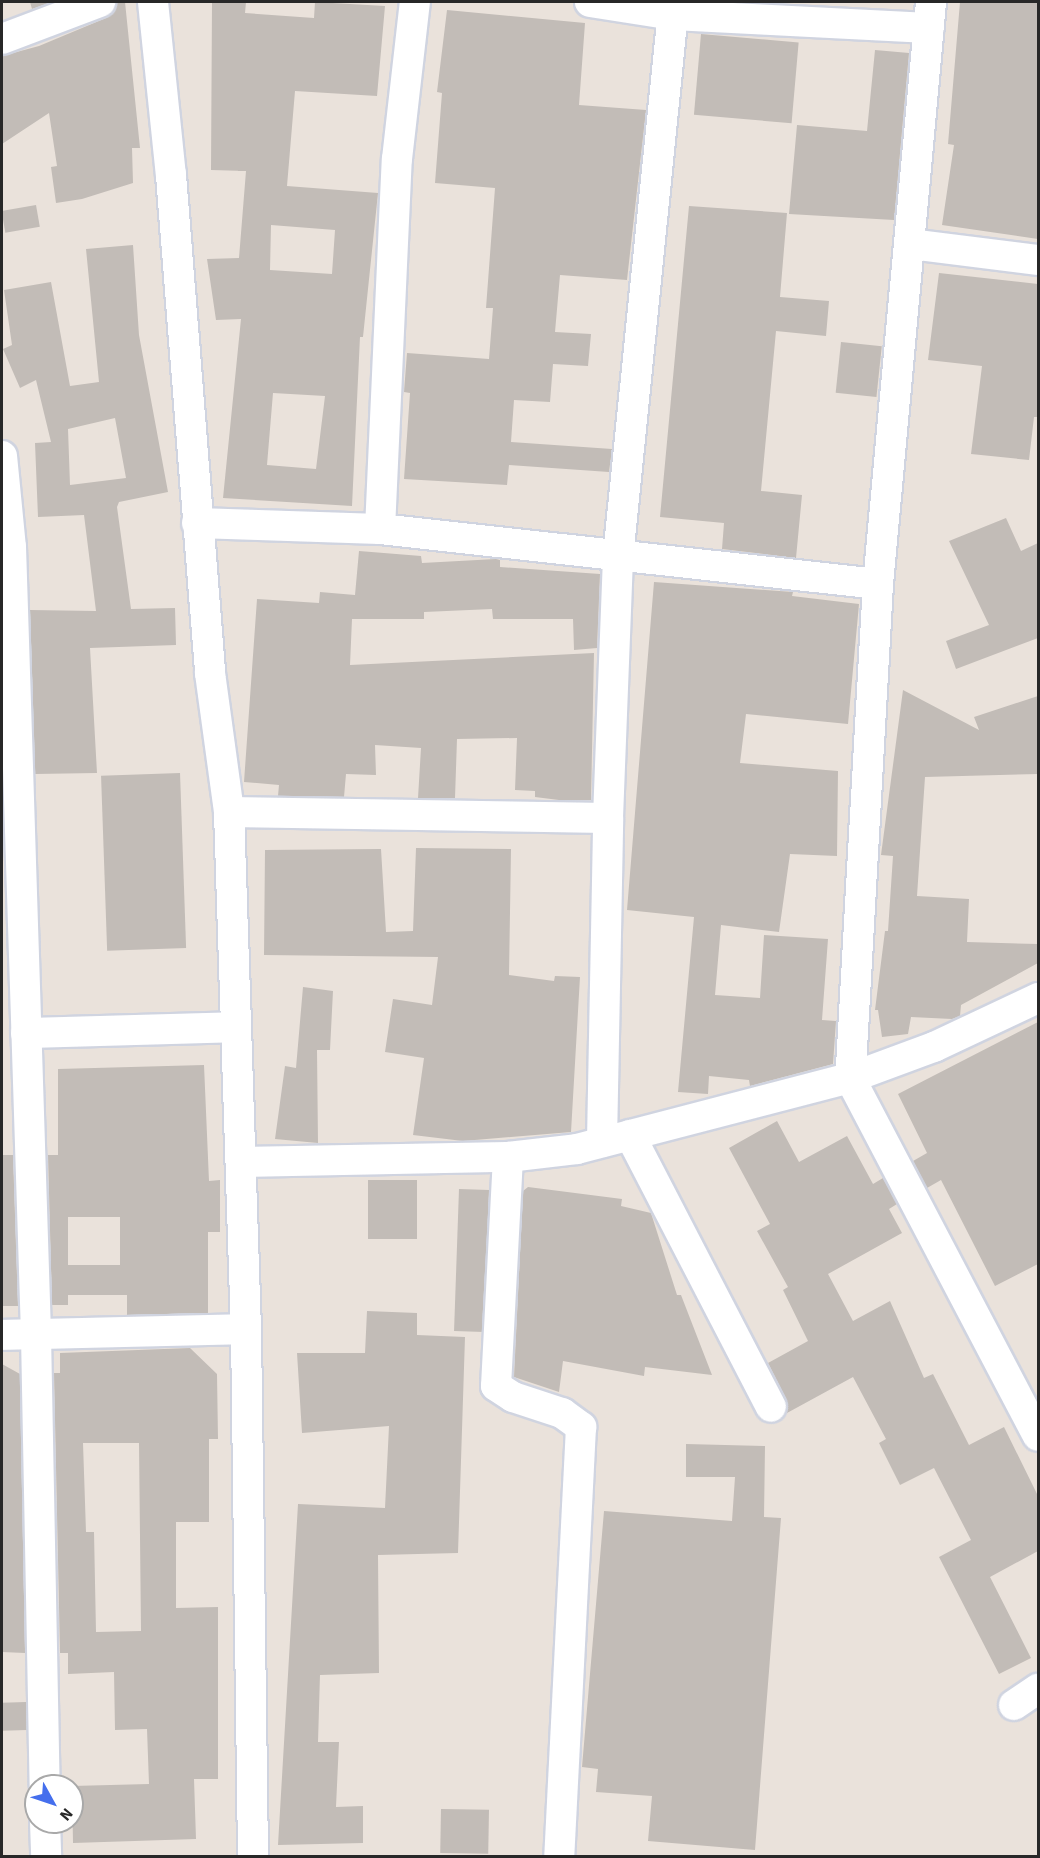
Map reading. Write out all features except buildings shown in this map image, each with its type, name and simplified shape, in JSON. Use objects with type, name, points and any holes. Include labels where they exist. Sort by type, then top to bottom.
[{"type":"street","points":[[2,39],[100,2]]},
{"type":"street","points":[[153,2],[171,175],[196,523],[210,673],[229,812],[246,1329],[253,1857]]},
{"type":"street","points":[[380,529],[397,159],[415,2]]},
{"type":"street","points":[[590,2],[674,8],[930,15],[878,584],[850,1078],[1038,1436]]},
{"type":"street","points":[[674,8],[618,557],[608,818],[616,1139],[771,1407]]},
{"type":"street","points":[[910,244],[1038,260]]},
{"type":"street","points":[[2,456],[11,547],[9,737],[26,1033],[36,1335],[45,1774]]},
{"type":"street","points":[[196,523],[380,529],[878,584]]},
{"type":"street","points":[[229,812],[608,818]]},
{"type":"street","points":[[241,1162],[508,1157],[616,1139],[850,1078],[934,1047],[1038,998]]},
{"type":"street","points":[[26,1033],[236,1027]]},
{"type":"street","points":[[508,1157],[496,1386],[513,1397],[562,1413],[581,1427],[559,1857]]},
{"type":"street","points":[[2,1335],[246,1329]]},
{"type":"street","points":[[1014,1705],[1038,1689]]},
{"type":"street","points":[[45,1834],[46,1857]]}]
